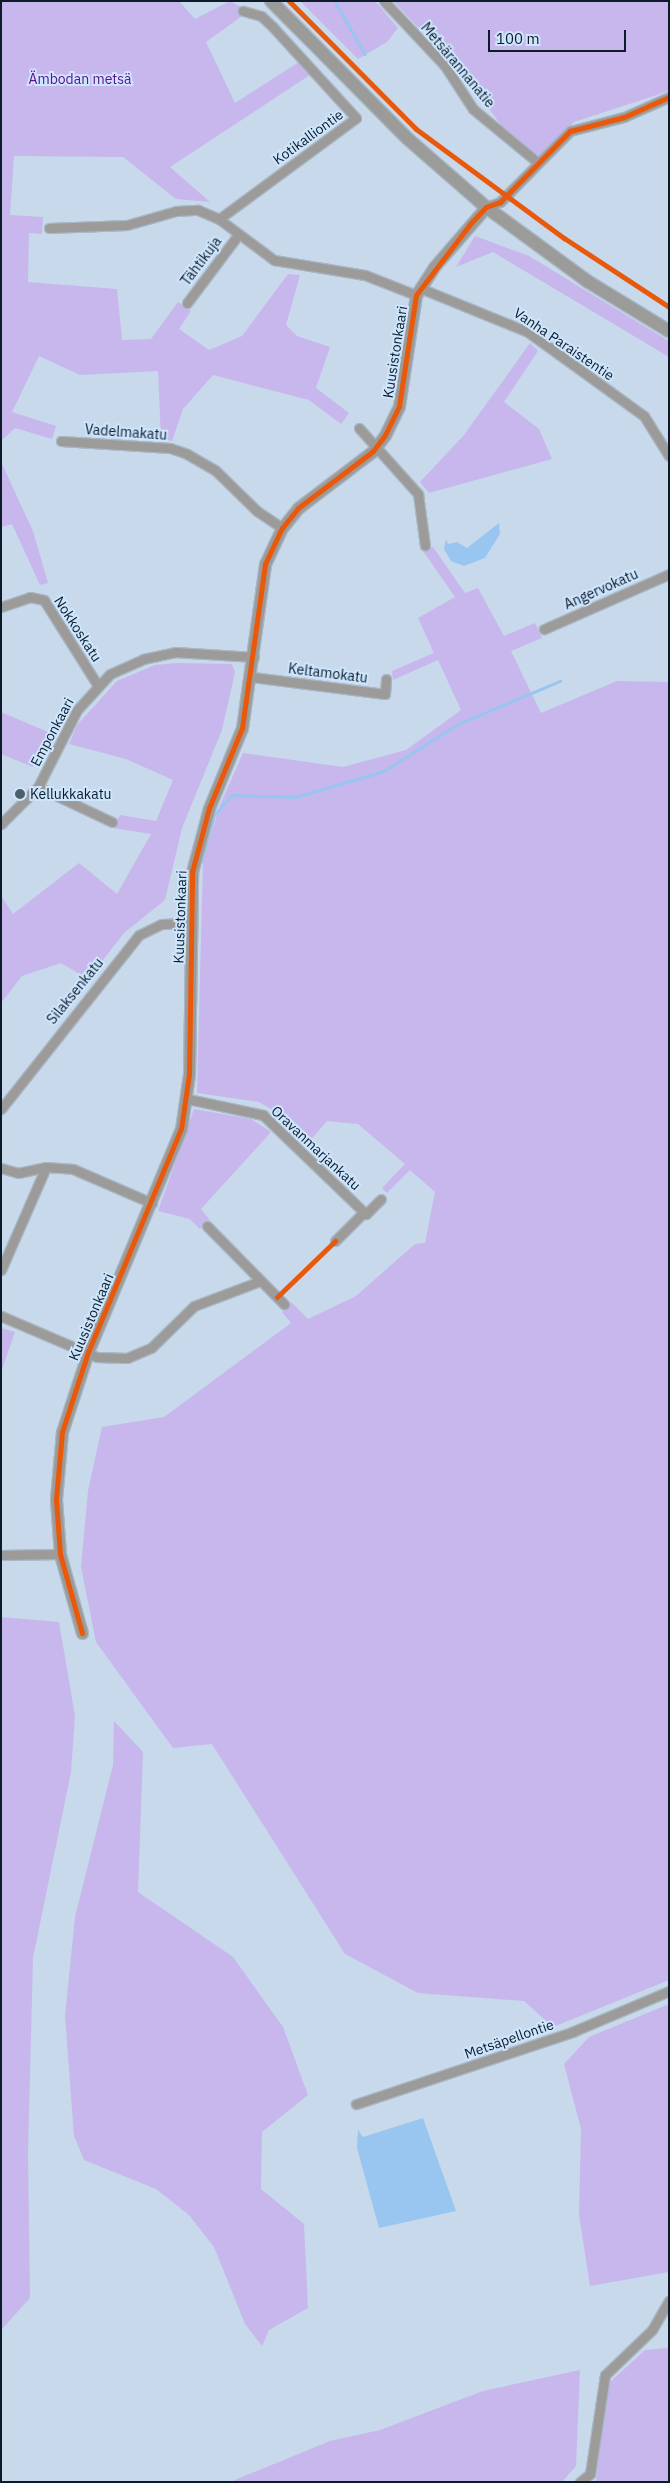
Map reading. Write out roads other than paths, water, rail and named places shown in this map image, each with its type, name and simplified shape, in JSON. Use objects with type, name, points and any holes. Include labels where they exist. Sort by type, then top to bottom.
[{"type":"main road","points":[[271,1],[408,139],[486,207],[587,281],[669,331]]},
{"type":"street","name":"Metsärannanatie","points":[[384,1],[445,66],[473,109],[537,162]]},
{"type":"street","name":"Kotikalliontie","points":[[219,219],[356,118],[273,26],[261,16],[243,11]]},
{"type":"street","points":[[418,292],[486,207],[500,202],[537,162],[580,126],[617,119],[669,97]]},
{"type":"street","points":[[49,228],[127,225],[188,210],[219,219]]},
{"type":"street","name":"Vanha Paraistentie","points":[[219,219],[274,260],[365,275],[528,332],[644,416],[669,456]]},
{"type":"street","name":"Tähtikuja","points":[[187,304],[238,235]]},
{"type":"street","name":"Kuusistonkaari","points":[[82,1633],[60,1554],[57,1469],[68,1405],[88,1352],[152,1203],[181,1129],[188,1099],[190,923],[195,852],[208,808],[236,750],[252,677],[265,564],[282,528],[322,485],[377,446],[399,406],[418,292]]},
{"type":"street","points":[[359,428],[418,494],[424,546]]},
{"type":"street","name":"Vadelmakatu","points":[[61,441],[144,446],[187,454],[216,470],[257,511],[282,528]]},
{"type":"street","name":"Angervokatu","points":[[544,629],[669,574]]},
{"type":"street","name":"Nokkoskatu","points":[[1,607],[30,597],[44,600],[98,684]]},
{"type":"street","name":"Emponkaari","points":[[1,824],[38,787],[68,725],[98,684],[126,666],[160,655],[254,657]]},
{"type":"street","name":"Keltamokatu","points":[[252,677],[385,694],[386,679]]},
{"type":"street","points":[[38,787],[112,822]]},
{"type":"street","name":"Silaksenkatu","points":[[1,1108],[139,935],[162,924],[190,923]]},
{"type":"street","name":"Oravanmarjankatu","points":[[188,1099],[262,1115],[364,1212]]},
{"type":"street","points":[[1,1270],[46,1167]]},
{"type":"street","points":[[1,1168],[18,1173],[46,1167],[86,1174],[152,1203]]},
{"type":"street","points":[[335,1241],[364,1212],[381,1199]]},
{"type":"street","points":[[207,1226],[284,1304]]},
{"type":"street","points":[[1,1316],[109,1359],[140,1356],[194,1306],[260,1281]]},
{"type":"street","points":[[1,1555],[60,1554]]},
{"type":"street","name":"Metsäpellontie","points":[[356,2104],[572,2032],[669,1991]]},
{"type":"street","points":[[580,2482],[589,2478],[605,2376],[652,2330],[669,2301]]},
{"type":"water","points":[[499,523],[500,534],[485,558],[464,566],[451,561],[444,549],[446,539],[448,544],[457,542],[467,548]]},
{"type":"water","points":[[423,2118],[456,2211],[379,2228],[357,2148],[358,2130],[363,2137]]},
{"type":"waterway","points":[[335,1],[365,54]]},
{"type":"waterway","points":[[201,862],[214,815],[232,795],[296,797],[384,771],[458,724],[560,681]]},
{"type":"place","name":"Kellukkakatu","points":[[20,794]]},
{"type":"park label","name":"Ämbodan metsä","points":[[80,79]]}]
